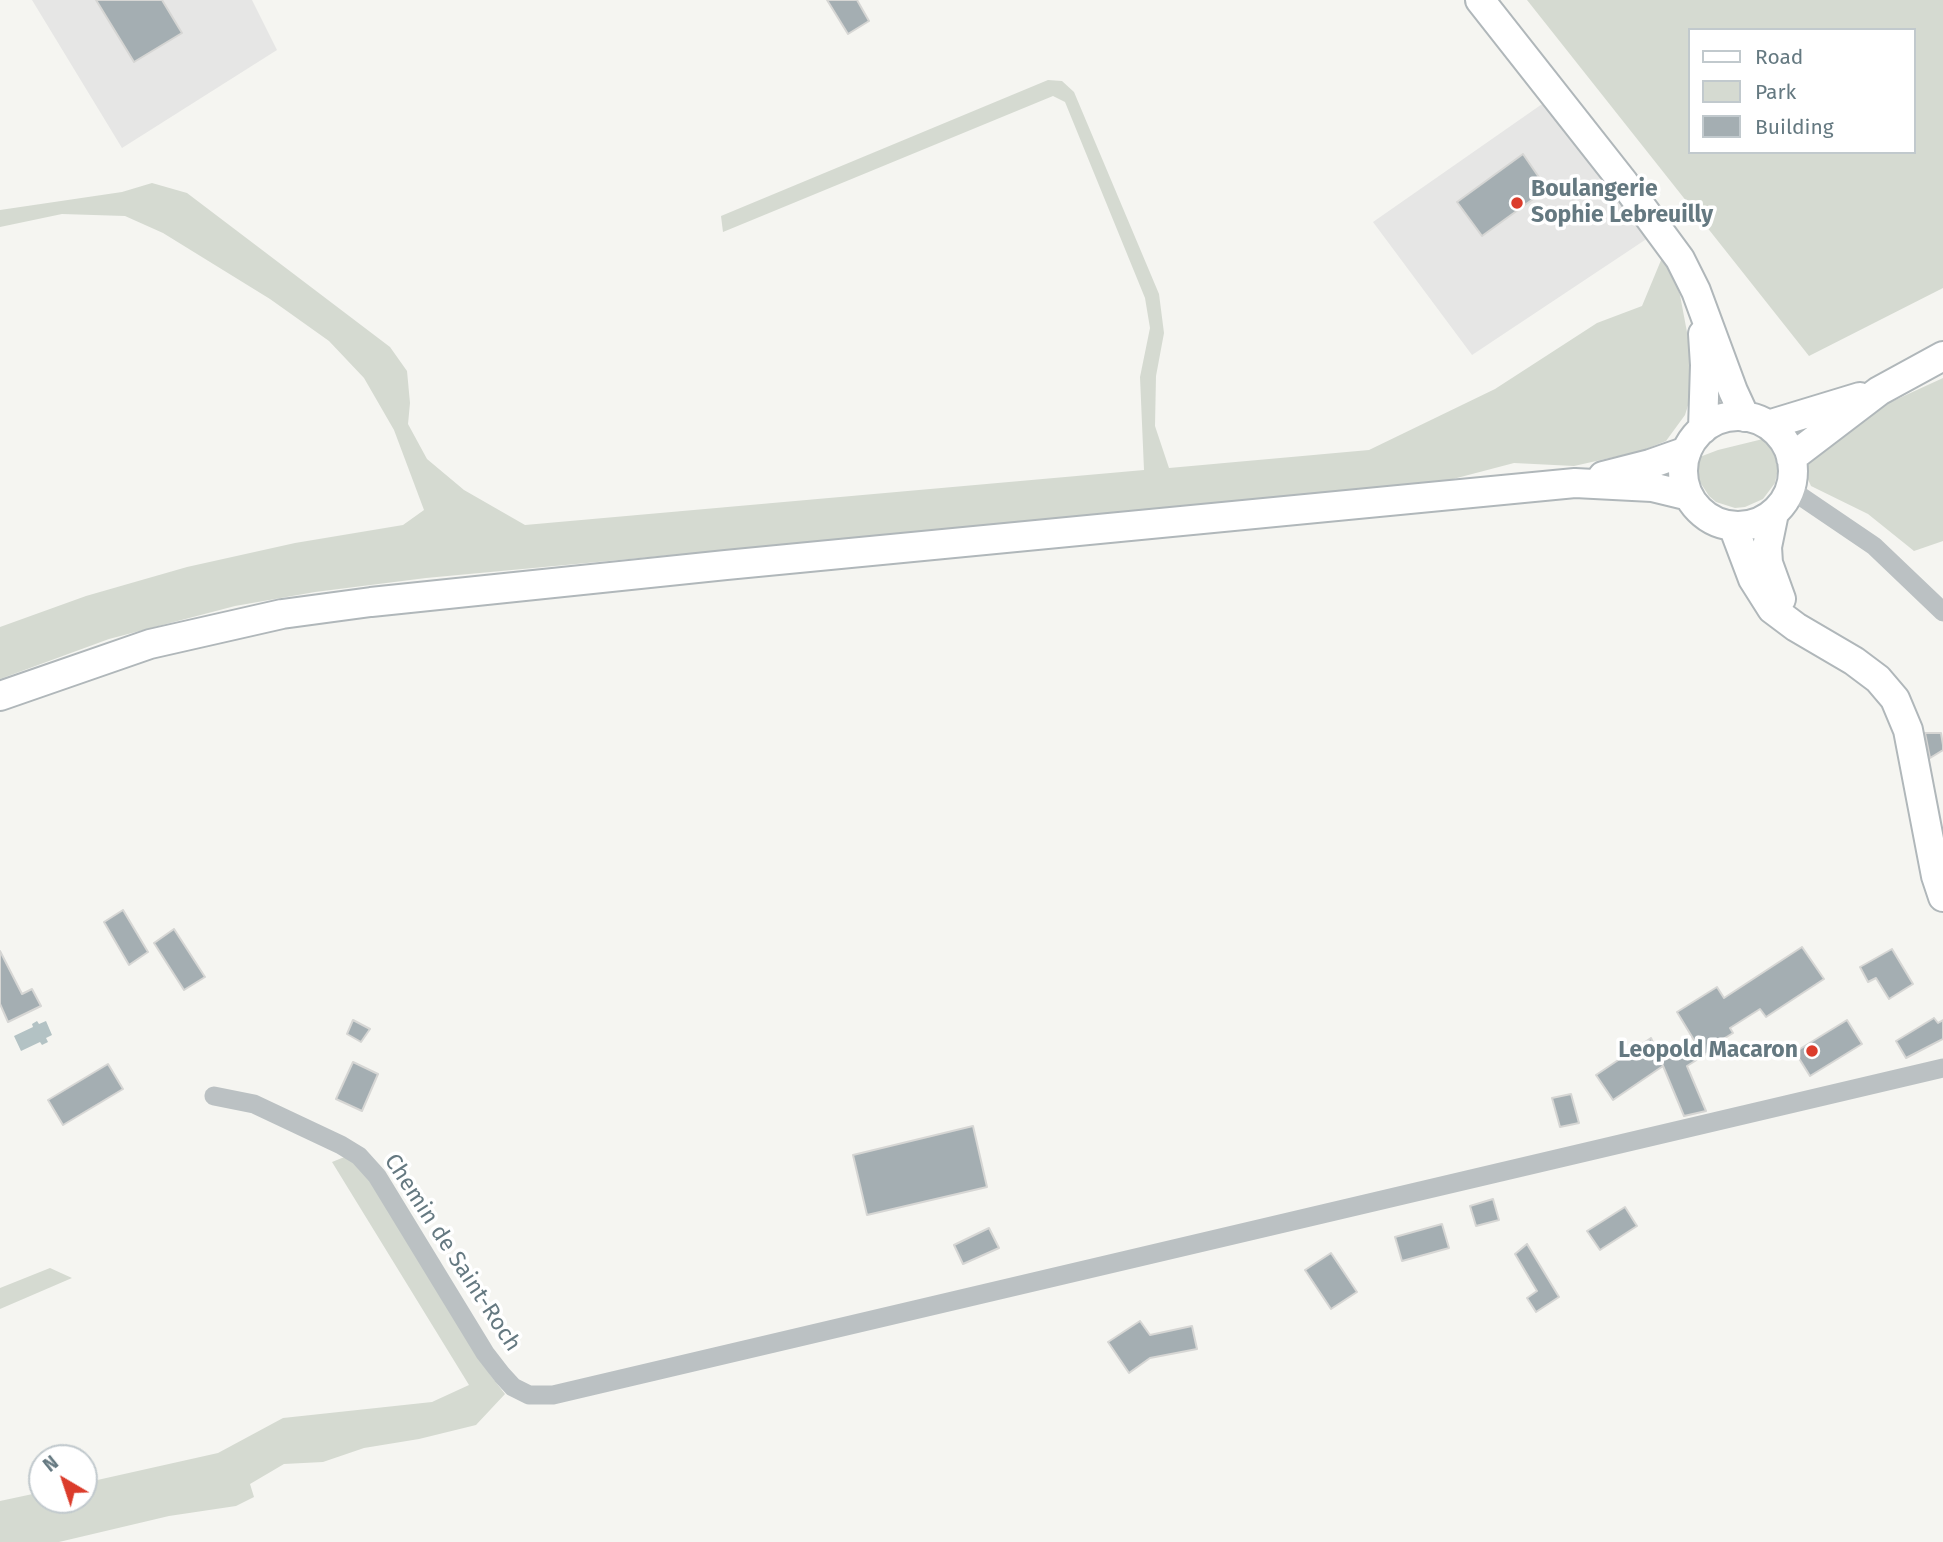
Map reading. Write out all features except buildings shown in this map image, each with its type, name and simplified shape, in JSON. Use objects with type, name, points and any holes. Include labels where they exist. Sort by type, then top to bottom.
[{"type":"main road","points":[[1480,0],[1624,183],[1680,259],[1702,306],[1732,391],[1756,421],[1778,434],[1786,445],[1793,473],[1790,489],[1773,513],[1762,521],[1748,525],[1733,526],[1715,522],[1700,511],[1689,496],[1683,473],[1695,440],[1705,365],[1702,306]]},
{"type":"main road","points":[[1791,458],[1879,391],[1943,356]]},
{"type":"main road","points":[[1575,483],[1650,464],[1695,440],[1715,421],[1730,417],[1756,421],[1879,391]]},
{"type":"main road","points":[[0,696],[150,644],[282,614],[371,602],[1575,483],[1652,487],[1689,496]]},
{"type":"main road","points":[[1773,513],[1767,547],[1768,563],[1776,589],[1796,626]]},
{"type":"main road","points":[[1733,526],[1760,593],[1772,609],[1862,667],[1878,679],[1895,698],[1908,730],[1936,876],[1943,897]]},
{"type":"street","points":[[1790,489],[1874,547],[1943,612]]},
{"type":"street","name":"Chemin de Saint-Roch","points":[[214,1096],[254,1104],[359,1156],[377,1176],[485,1353],[513,1387],[529,1395],[552,1395],[1943,1068]]},
{"type":"shaded area","points":[[32,0],[252,0],[277,50],[122,148]]},
{"type":"shaded area","points":[[1545,102],[1651,236],[1472,355],[1373,222]]},
{"type":"shaded area","points":[[37,1021],[39,1024],[46,1021],[52,1035],[46,1038],[48,1042],[42,1045],[40,1042],[21,1051],[14,1036],[33,1027],[32,1024]]},
{"type":"green space","points":[[1527,0],[1943,0],[1943,288],[1809,356]]},
{"type":"green space","points":[[1048,80],[1062,81],[1074,92],[1159,294],[1164,333],[1156,376],[1155,426],[1169,468],[1369,450],[1495,389],[1597,323],[1642,306],[1664,253],[1680,295],[1696,380],[1685,415],[1666,441],[1641,451],[1574,466],[1514,463],[1434,484],[426,578],[315,592],[235,606],[109,639],[0,679],[0,627],[86,596],[187,567],[295,543],[403,525],[424,510],[394,430],[364,378],[329,341],[270,299],[163,233],[125,216],[62,214],[0,227],[0,210],[122,192],[152,183],[187,193],[390,347],[407,371],[410,403],[408,424],[427,459],[464,490],[525,525],[1144,470],[1140,377],[1150,328],[1145,298],[1065,102],[1053,96],[723,232],[721,216]]},
{"type":"green space","points":[[1943,378],[1943,541],[1914,551],[1868,514],[1811,486],[1805,473],[1813,454],[1869,412]]},
{"type":"green space","points":[[1767,438],[1773,445],[1779,464],[1775,483],[1763,499],[1745,507],[1735,508],[1716,502],[1709,496],[1698,479],[1697,458]]},
{"type":"green space","points":[[347,1156],[367,1173],[491,1376],[505,1394],[476,1425],[419,1439],[364,1448],[323,1462],[284,1464],[250,1484],[254,1497],[236,1506],[169,1516],[59,1542],[0,1542],[0,1501],[28,1495],[28,1514],[98,1514],[98,1480],[218,1453],[283,1418],[432,1402],[469,1385],[332,1162]]},
{"type":"green space","points":[[50,1268],[72,1278],[0,1309],[0,1288]]},
{"type":"place","name":"Boulangerie Sophie Lebreuilly","points":[[1517,203]]},
{"type":"place","name":"Leopold Macaron","points":[[1812,1051]]}]
